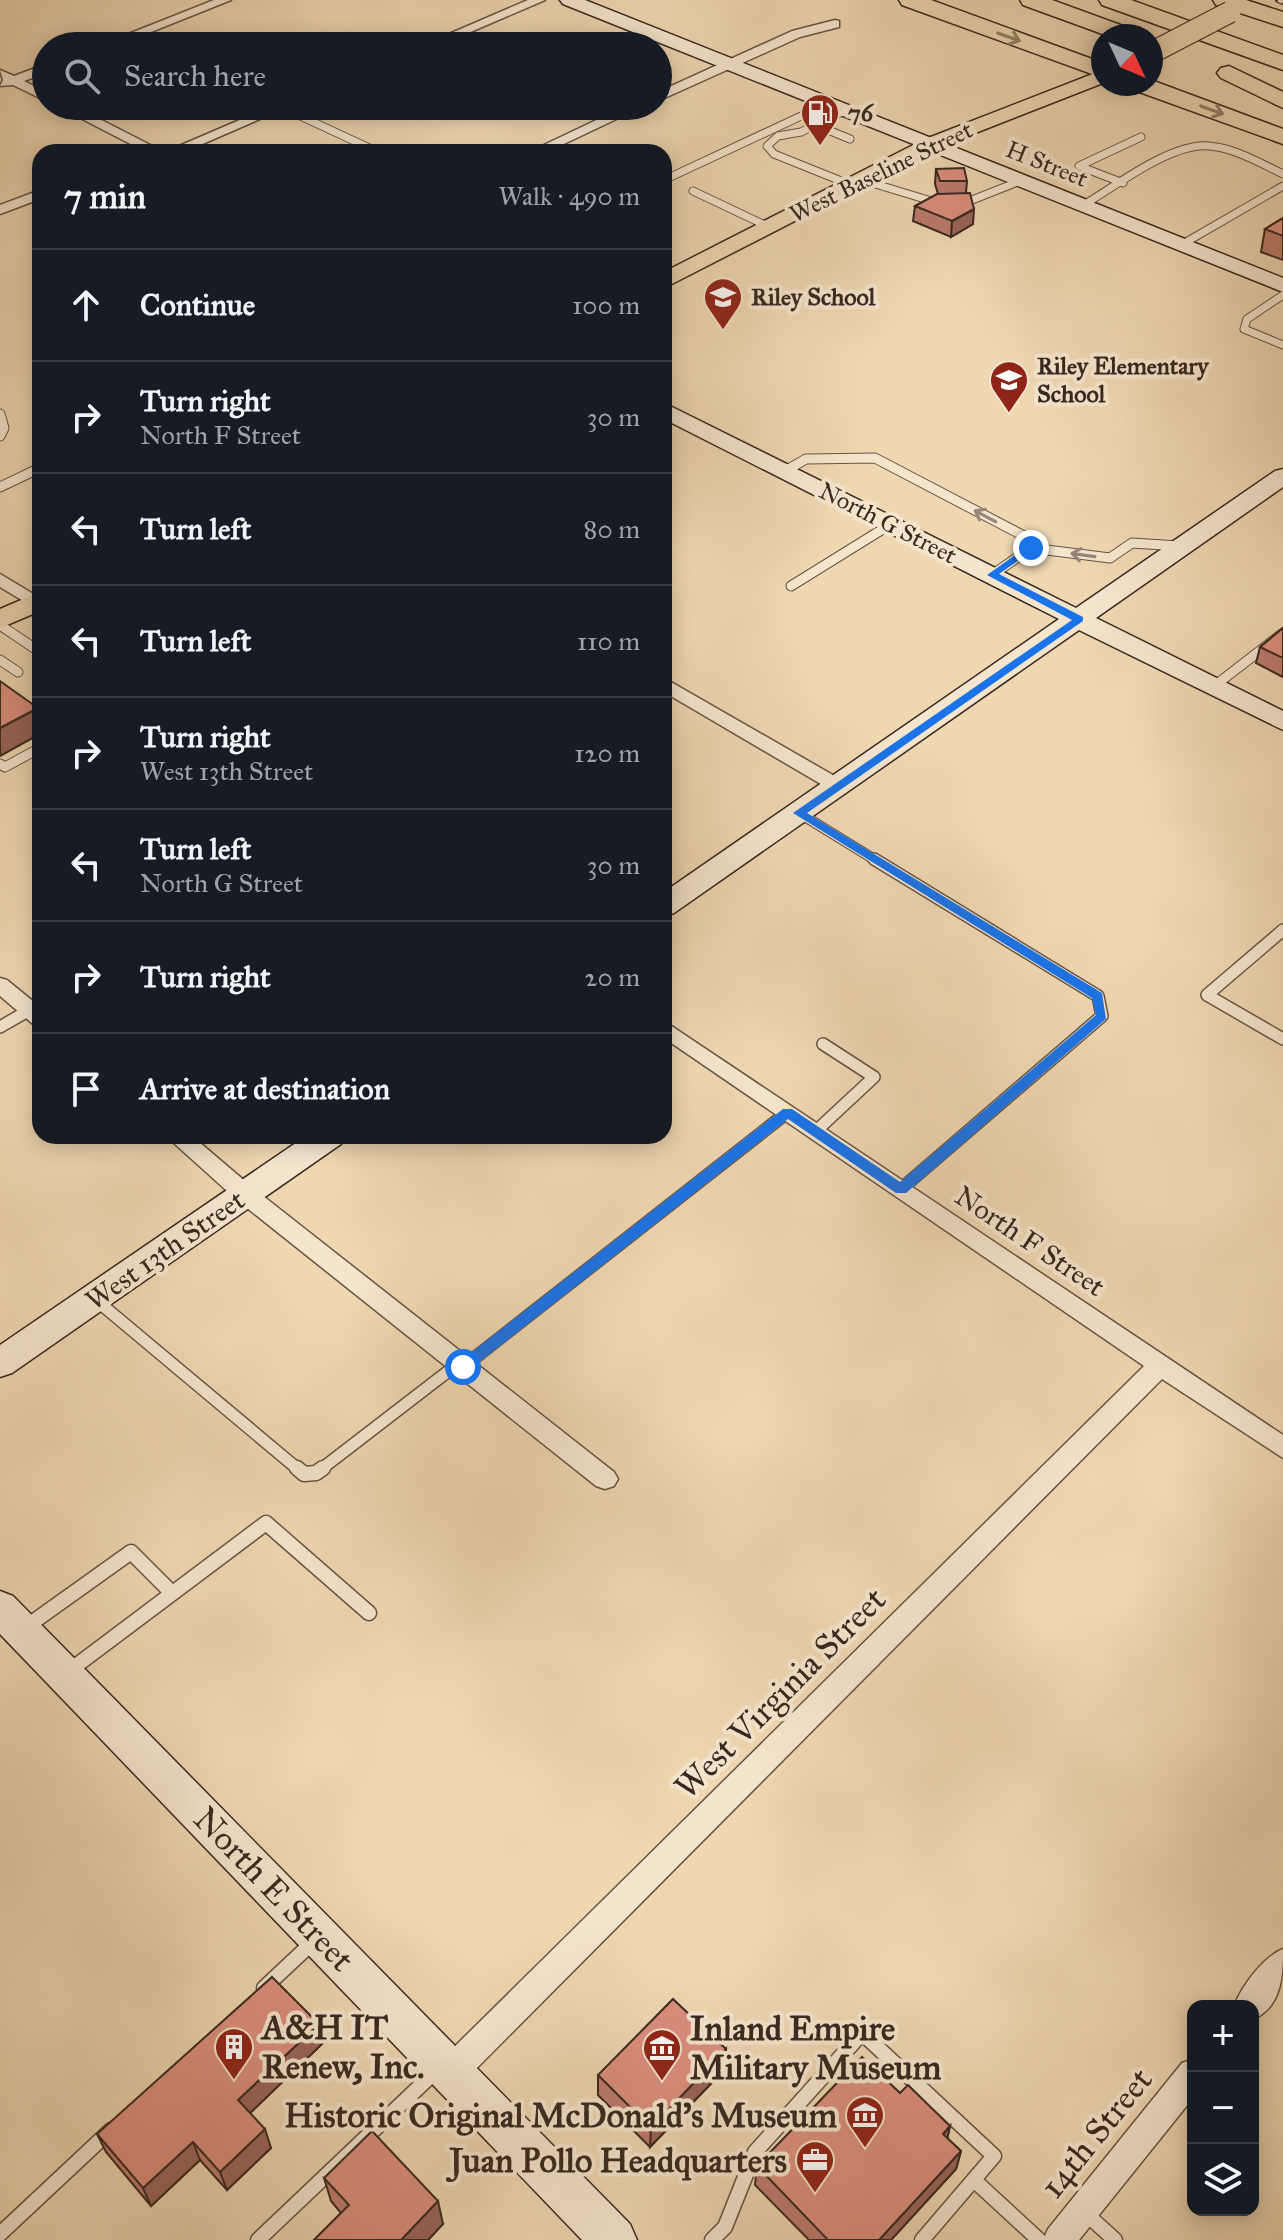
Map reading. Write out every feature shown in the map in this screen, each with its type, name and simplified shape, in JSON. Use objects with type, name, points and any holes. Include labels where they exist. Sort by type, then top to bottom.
[{"type":"highway","points":[[910,0],[1091,68]]},
{"type":"highway","points":[[1031,0],[1096,24]]},
{"type":"highway","points":[[1110,0],[1283,63]]},
{"type":"highway","points":[[1133,0],[1283,48]]},
{"type":"highway","points":[[1240,2],[1283,20]]},
{"type":"highway","points":[[1163,49],[1283,92]]},
{"type":"highway","points":[[1229,73],[1283,101]]},
{"type":"highway","points":[[1163,93],[1283,137]]},
{"type":"main road","points":[[1163,46],[1240,2]]},
{"type":"main road","name":"West Baseline Street","points":[[672,277],[930,144],[1091,78]]},
{"type":"main road","points":[[0,623],[32,606]]},
{"type":"street","points":[[141,32],[225,0]]},
{"type":"street","points":[[461,32],[539,0]]},
{"type":"street","name":"H Street","points":[[569,0],[651,32]]},
{"type":"street","points":[[672,90],[796,34],[835,24]]},
{"type":"street","name":"H Street","points":[[672,40],[1283,286]]},
{"type":"street","points":[[7,83],[32,73]]},
{"type":"street","points":[[0,74],[7,83],[32,92]]},
{"type":"street","points":[[90,120],[136,144]]},
{"type":"street","points":[[191,144],[249,120]]},
{"type":"street","points":[[554,144],[606,120]]},
{"type":"street","points":[[0,210],[32,197]]},
{"type":"street","name":"North G Street","points":[[672,414],[1283,722]]},
{"type":"street","points":[[672,900],[1283,476]]},
{"type":"street","points":[[0,579],[32,599]]},
{"type":"street","points":[[672,689],[838,786]]},
{"type":"street","points":[[0,985],[32,1007]]},
{"type":"street","name":"North F Street","points":[[672,1033],[1283,1448]]},
{"type":"street","points":[[186,1144],[245,1194],[605,1479]]},
{"type":"street","name":"West 13th Street","points":[[0,1363],[318,1144]]},
{"type":"street","name":"West Virginia Street","points":[[447,2068],[1160,1365]]},
{"type":"street","name":"North E Street","points":[[11,1619],[614,2240]]},
{"type":"street","points":[[1254,2000],[1283,1963]]},
{"type":"street","name":"14th Street","points":[[1059,2240],[1187,2081]]},
{"type":"lane","points":[[838,107],[816,125],[778,136],[767,146],[774,154],[927,202],[967,202],[1020,181]]},
{"type":"lane","points":[[672,177],[838,107]]},
{"type":"lane","points":[[311,120],[361,144]]},
{"type":"lane","points":[[816,125],[850,139]]},
{"type":"lane","points":[[1123,183],[1079,166],[1141,137]]},
{"type":"lane","points":[[1082,206],[1179,152],[1198,146],[1219,148],[1283,174]]},
{"type":"lane","points":[[1181,245],[1283,186]]},
{"type":"lane","points":[[693,191],[769,227]]},
{"type":"lane","points":[[1283,295],[1247,319],[1244,329],[1283,345]]},
{"type":"lane","points":[[1273,341],[1283,335]]},
{"type":"lane","points":[[0,414],[4,428],[0,436]]},
{"type":"lane","points":[[785,471],[806,459],[875,458],[1026,537],[1031,548]]},
{"type":"lane","points":[[0,487],[32,472]]},
{"type":"lane","points":[[791,586],[891,524]]},
{"type":"lane","points":[[992,575],[1031,548],[1110,558],[1132,543],[1184,546]]},
{"type":"lane","points":[[0,623],[32,646]]},
{"type":"lane","points":[[1213,687],[1283,633]]},
{"type":"lane","points":[[0,660],[18,672]]},
{"type":"lane","points":[[0,764],[5,767],[32,752]]},
{"type":"lane","points":[[799,813],[1098,996],[1102,1016],[901,1189]]},
{"type":"lane","points":[[1283,930],[1207,995],[1283,1039]]},
{"type":"lane","points":[[0,1027],[32,1013]]},
{"type":"lane","points":[[816,1131],[874,1077],[823,1044]]},
{"type":"lane","points":[[94,1298],[304,1474],[316,1473],[788,1112]]},
{"type":"lane","points":[[65,1674],[266,1523],[369,1613]]},
{"type":"lane","points":[[11,1619],[131,1552],[172,1593]]},
{"type":"lane","points":[[251,2000],[319,1936]]},
{"type":"lane","points":[[712,2240],[725,2227],[755,2152],[862,2033],[994,2156],[922,2240]]},
{"type":"lane","points":[[258,2240],[447,2068]]},
{"type":"lane","points":[[0,2234],[126,2117]]},
{"type":"lane","points":[[975,2181],[1039,2240]]},
{"type":"lane","points":[[1082,2211],[1115,2240]]},
{"type":"building","points":[[964,168],[967,181],[940,181],[936,169]]},
{"type":"building","points":[[970,193],[974,209],[952,221],[915,206],[937,194]]},
{"type":"building","points":[[1283,218],[1283,236],[1265,229]]},
{"type":"building","points":[[1283,628],[1283,658],[1260,647]]},
{"type":"building","points":[[0,681],[32,704],[32,711],[0,728]]},
{"type":"building","name":"A&H IT Renew, Inc.","points":[[272,1977],[319,2024],[238,2100],[265,2129],[220,2172],[193,2142],[143,2188],[97,2134]]},
{"type":"building","name":"Inland Empire Military Museum","points":[[673,1999],[726,2049],[651,2128],[598,2075]]},
{"type":"building","points":[[862,2057],[900,2093],[908,2085],[950,2126],[943,2134],[961,2151],[879,2240],[828,2240],[757,2166]]},
{"type":"building","points":[[372,2131],[438,2201],[401,2240],[314,2240],[349,2205],[324,2178]]},
{"type":"railway","points":[[1278,0],[1283,2]]},
{"type":"place","name":"76","points":[[820,147]]},
{"type":"place","name":"Riley School","points":[[723,331]]},
{"type":"place","name":"Riley Elementary School","points":[[1009,414]]},
{"type":"place","name":"A&H IT Renew, Inc.","points":[[234,2081]]},
{"type":"place","name":"Inland Empire Military Museum","points":[[662,2082]]},
{"type":"place","name":"Historic Original McDonald's Museum","points":[[865,2149]]},
{"type":"place","name":"Juan Pollo Headquarters","points":[[815,2194]]},
{"type":"route","points":[[463,1367],[788,1112],[901,1189],[1102,1016],[1098,996],[799,813],[1080,619],[992,575],[1031,548]]}]
